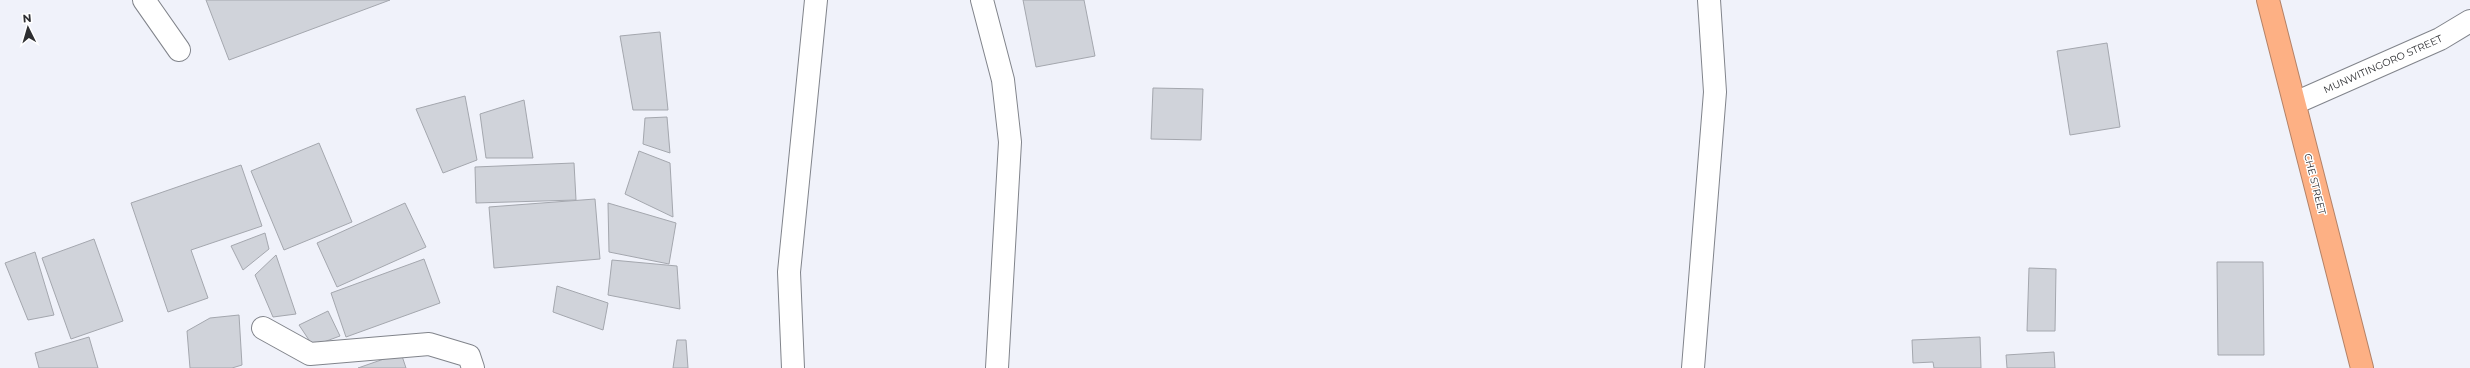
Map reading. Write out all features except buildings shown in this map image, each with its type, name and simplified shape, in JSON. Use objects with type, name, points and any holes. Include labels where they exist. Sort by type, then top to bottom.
[{"type":"highway","name":"CHE STREET","points":[[2268,0],[2362,368]]},
{"type":"street","points":[[144,0],[179,50]]},
{"type":"street","points":[[793,368],[789,272],[816,0]]},
{"type":"street","points":[[982,0],[1003,80],[1010,142],[997,368]]},
{"type":"street","points":[[1693,368],[1715,92],[1709,0]]},
{"type":"street","name":"MUNWITINGORO STREET","points":[[2295,103],[2440,39],[2470,21]]},
{"type":"street","points":[[263,328],[310,354],[429,344],[469,356],[473,368]]}]
